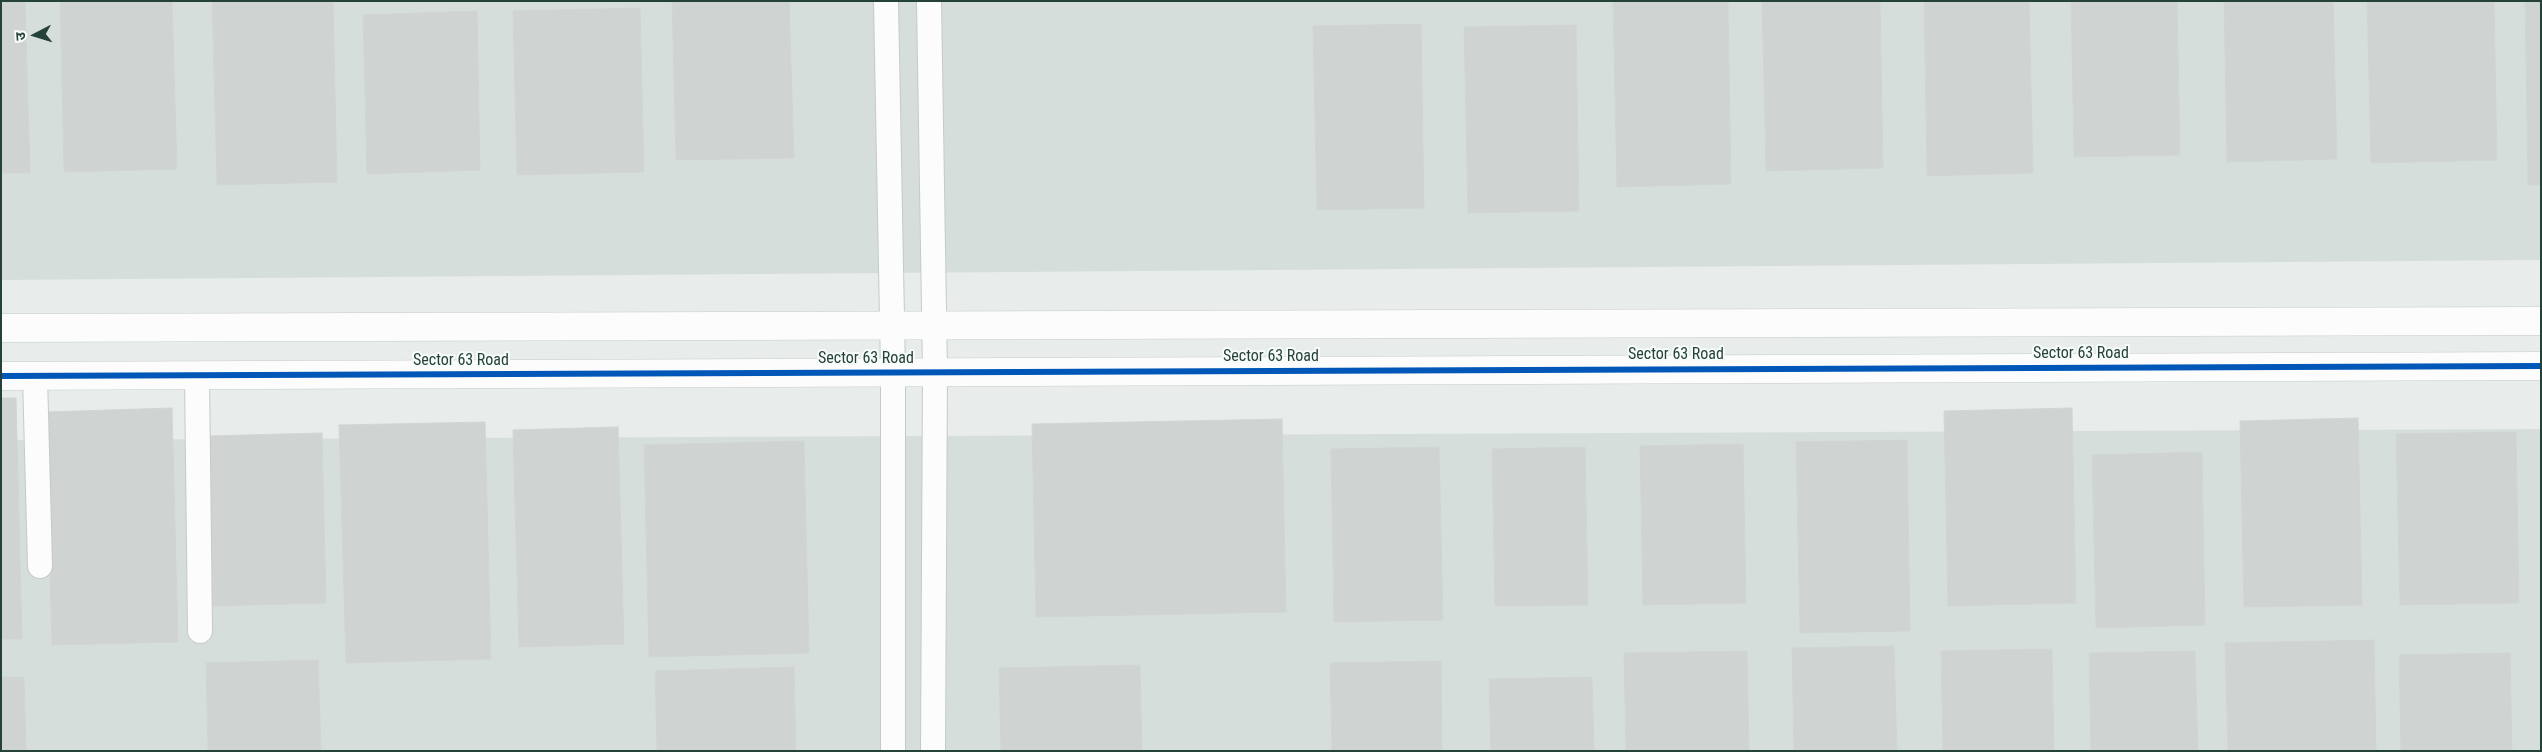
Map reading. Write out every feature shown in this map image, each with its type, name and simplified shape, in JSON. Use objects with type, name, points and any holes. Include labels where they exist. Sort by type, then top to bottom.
[{"type":"street","name":"Sector 63 Road","points":[[1,328],[2541,321]]},
{"type":"street","name":"Sector 63 Road","points":[[1,376],[2541,366]]},
{"type":"lane","points":[[886,1],[893,372],[893,751]]},
{"type":"lane","points":[[929,1],[935,372],[933,751]]},
{"type":"lane","points":[[35,376],[40,566]]},
{"type":"lane","points":[[197,376],[200,631]]},
{"type":"shaded area","points":[[1,1],[2541,1],[2541,260],[1,280]]},
{"type":"shaded area","points":[[2541,429],[2541,751],[1,751],[1,440]]},
{"type":"building","points":[[1,1],[25,1],[30,173],[1,173]]},
{"type":"building","points":[[60,1],[172,1],[177,169],[64,172]]},
{"type":"building","points":[[212,1],[333,1],[337,182],[217,185]]},
{"type":"building","points":[[672,1],[789,1],[794,158],[676,160]]},
{"type":"building","points":[[1728,1],[1731,184],[1617,187],[1613,2]]},
{"type":"building","points":[[1762,1],[1880,1],[1883,168],[1766,171]]},
{"type":"building","points":[[1924,1],[2029,1],[2033,173],[1927,176]]},
{"type":"building","points":[[2071,1],[2177,1],[2180,155],[2074,157]]},
{"type":"building","points":[[2224,1],[2333,1],[2337,159],[2227,162]]},
{"type":"building","points":[[2367,1],[2494,1],[2497,160],[2371,163]]},
{"type":"building","points":[[2525,1],[2541,1],[2541,185],[2528,185]]},
{"type":"building","points":[[640,8],[644,172],[517,175],[513,11]]},
{"type":"building","points":[[477,11],[480,170],[367,174],[363,15]]},
{"type":"building","points":[[1421,24],[1424,208],[1317,210],[1313,26]]},
{"type":"building","points":[[1576,25],[1579,211],[1468,213],[1464,27]]},
{"type":"building","points":[[1,398],[16,398],[22,639],[1,639]]},
{"type":"building","points":[[172,408],[178,642],[52,645],[46,412]]},
{"type":"building","points":[[2072,408],[2076,603],[1948,606],[1944,411]]},
{"type":"building","points":[[2358,418],[2362,605],[2244,607],[2240,421]]},
{"type":"building","points":[[1282,419],[1286,612],[1036,617],[1032,424]]},
{"type":"building","points":[[485,422],[491,659],[346,663],[339,425]]},
{"type":"building","points":[[618,427],[624,644],[519,647],[513,430]]},
{"type":"building","points":[[2516,432],[2519,603],[2400,605],[2396,434]]},
{"type":"building","points":[[322,433],[326,603],[213,606],[208,436]]},
{"type":"building","points":[[1907,440],[1910,631],[1800,633],[1796,442]]},
{"type":"building","points":[[804,441],[809,653],[649,657],[644,445]]},
{"type":"building","points":[[1743,444],[1746,603],[1643,605],[1640,446]]},
{"type":"building","points":[[1439,447],[1443,620],[1334,622],[1331,449]]},
{"type":"building","points":[[1585,447],[1588,605],[1495,606],[1492,449]]},
{"type":"building","points":[[2202,452],[2205,625],[2096,628],[2092,455]]},
{"type":"building","points":[[2374,640],[2376,751],[2228,751],[2225,643]]},
{"type":"building","points":[[1894,646],[1897,751],[1794,751],[1792,648]]},
{"type":"building","points":[[2052,649],[2054,751],[1943,751],[1941,651]]},
{"type":"building","points":[[1747,651],[1749,751],[1626,751],[1624,653]]},
{"type":"building","points":[[2195,651],[2198,751],[2091,751],[2089,653]]},
{"type":"building","points":[[2510,653],[2512,751],[2401,751],[2399,655]]},
{"type":"building","points":[[318,660],[321,751],[208,751],[206,663]]},
{"type":"building","points":[[1441,661],[1442,751],[1332,751],[1330,663]]},
{"type":"building","points":[[1140,665],[1142,751],[1001,751],[999,668]]},
{"type":"building","points":[[794,667],[796,751],[657,751],[655,671]]},
{"type":"building","points":[[1,677],[24,677],[26,751],[1,751]]},
{"type":"building","points":[[1592,677],[1594,751],[1491,751],[1489,679]]},
{"type":"cycle path","points":[[1,376],[2541,366]]}]
